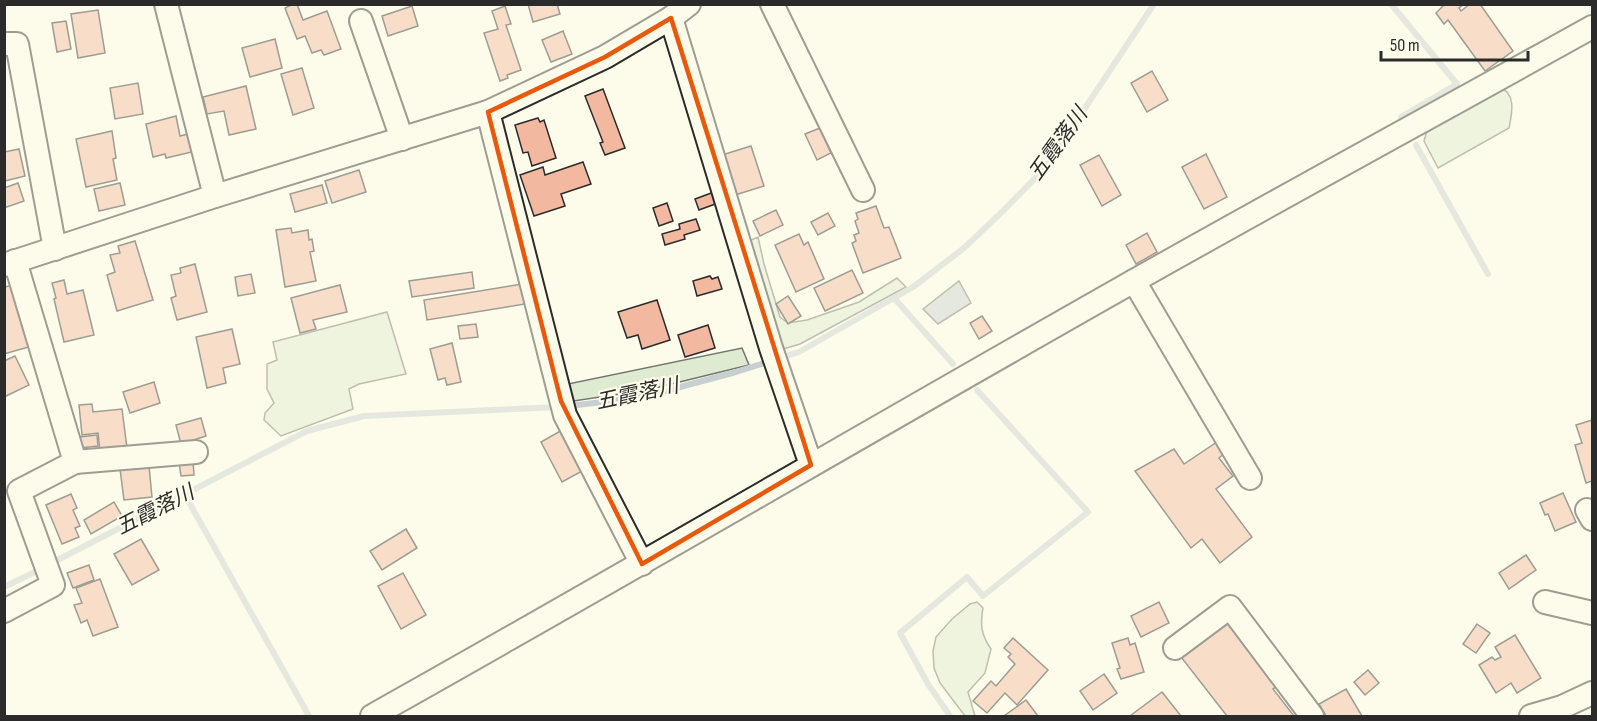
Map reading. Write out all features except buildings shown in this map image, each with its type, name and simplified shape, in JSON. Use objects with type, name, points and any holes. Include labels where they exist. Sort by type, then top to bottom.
[{"type":"street","points":[[166,4],[215,196]]},
{"type":"street","points":[[75,462],[10,263],[215,196],[488,112],[605,57],[671,18],[689,4]]},
{"type":"street","points":[[772,4],[863,190]]},
{"type":"street","points":[[671,18],[771,348],[811,465]]},
{"type":"street","points":[[361,21],[402,139]]},
{"type":"street","points":[[372,717],[1134,281],[1593,27]]},
{"type":"street","points":[[4,44],[17,44],[56,249]]},
{"type":"street","points":[[488,112],[563,408],[642,564]]},
{"type":"street","points":[[1134,281],[1250,478]]},
{"type":"street","points":[[4,611],[53,585],[42,554],[12,492],[75,462],[196,452]]},
{"type":"street","points":[[1545,602],[1593,613]]},
{"type":"street","points":[[1175,648],[1230,607],[1312,717]]},
{"type":"street","points":[[1531,717],[1562,707],[1593,693]]},
{"type":"highlighted area","points":[[671,18],[811,465],[642,564],[561,401],[488,112],[605,57]]},
{"type":"green space","points":[[1498,86],[1504,89],[1511,98],[1509,128],[1438,168],[1424,141],[1427,131]]},
{"type":"green space","points":[[758,237],[780,317],[788,323],[807,320],[859,302],[897,278],[906,287],[800,344],[780,350],[747,242]]},
{"type":"green space","points":[[387,312],[406,374],[359,384],[349,389],[353,409],[281,436],[264,420],[265,413],[274,403],[267,389],[267,364],[277,360],[273,342]]},
{"type":"green space","points":[[742,348],[749,365],[647,390],[567,402],[563,385]]},
{"type":"green space","points":[[977,602],[983,608],[982,629],[991,649],[985,673],[968,692],[975,716],[965,716],[940,683],[934,668],[933,651],[936,637],[952,619],[970,604]]},
{"type":"shaded area","points":[[959,281],[971,303],[938,324],[923,309]]},
{"type":"waterway","name":"五霞落川","points":[[568,406],[639,398],[736,372],[799,352],[913,287],[964,248],[1046,167],[1154,4]]},
{"type":"waterway","points":[[1391,4],[1457,84],[1401,117]]},
{"type":"waterway","points":[[1416,145],[1488,274]]},
{"type":"waterway","points":[[894,298],[953,364]]},
{"type":"waterway","points":[[950,716],[928,684],[900,633],[967,577],[983,596],[1088,512],[977,390]]},
{"type":"waterway","name":"五霞落川","points":[[50,564],[307,431],[364,416],[558,407]]},
{"type":"waterway","points":[[185,495],[309,716]]},
{"type":"waterway","name":"五霞落川","points":[[4,587],[41,569]]}]
